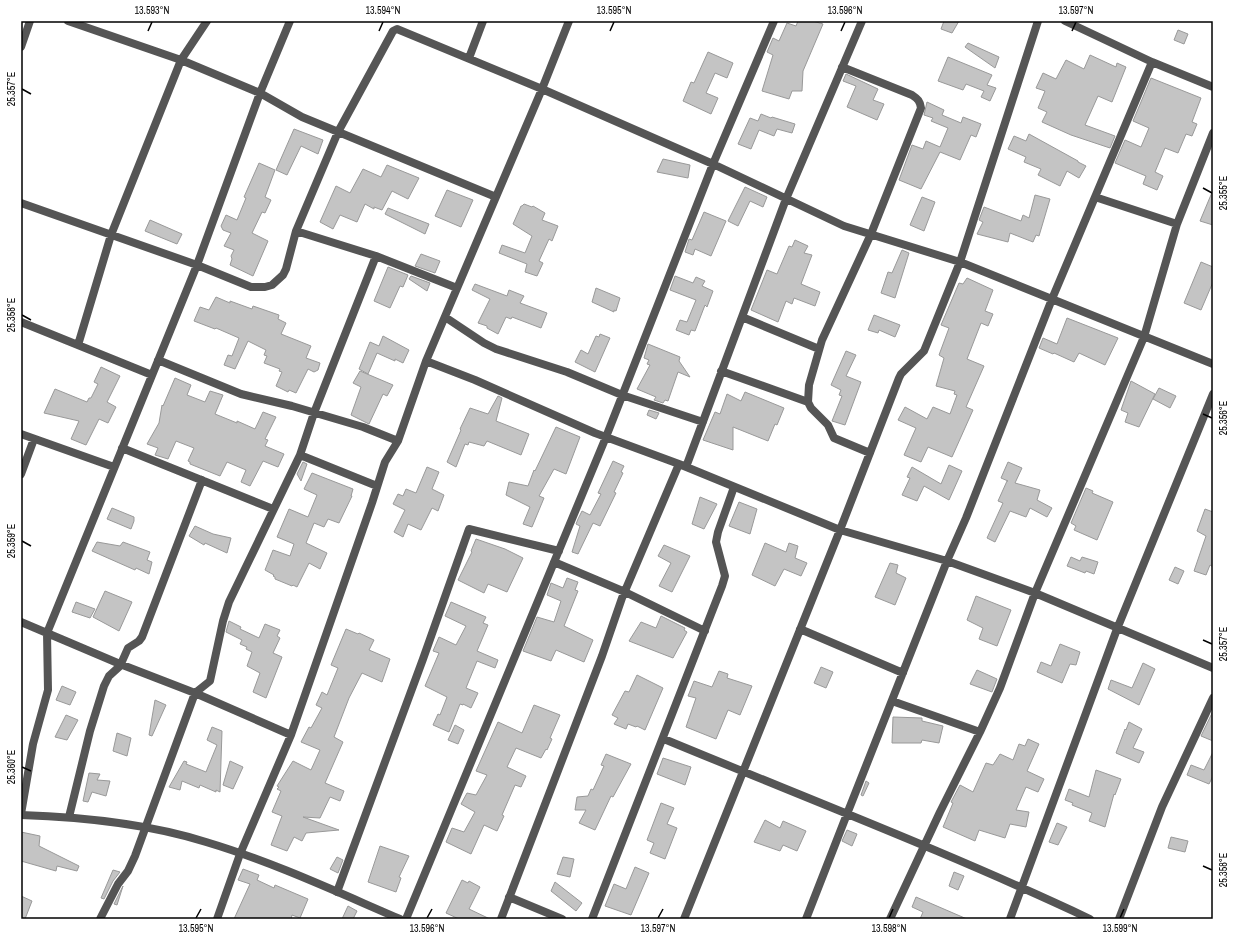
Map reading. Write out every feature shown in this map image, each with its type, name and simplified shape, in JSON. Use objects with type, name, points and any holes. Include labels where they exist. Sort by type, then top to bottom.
[{"type":"street","points":[[21,47],[30,21]]},
{"type":"street","points":[[68,21],[181,60],[260,93],[302,117],[496,197]]},
{"type":"street","points":[[78,345],[111,235],[181,60],[207,21]]},
{"type":"street","points":[[290,21],[260,93],[197,265],[47,633],[48,690],[33,744],[21,814],[69,817],[145,827],[206,842],[288,871],[400,919]]},
{"type":"street","points":[[468,58],[483,21]]},
{"type":"street","points":[[217,919],[240,854],[291,735],[385,462],[398,441],[426,361],[542,89],[569,21]]},
{"type":"street","points":[[406,919],[606,437],[713,164],[774,21]]},
{"type":"street","points":[[501,919],[625,592],[703,422],[786,199],[862,21]]},
{"type":"street","points":[[684,919],[901,374],[924,351],[960,262],[1038,21]]},
{"type":"street","points":[[1065,21],[1152,62],[1213,87]]},
{"type":"street","points":[[21,203],[197,265],[252,287],[265,287],[272,284],[283,275],[286,269],[296,231],[338,132],[395,29],[397,29],[542,89],[713,164],[844,226],[960,262],[1213,364]]},
{"type":"street","points":[[806,919],[1052,299],[1152,62]]},
{"type":"street","points":[[842,67],[912,95],[918,99],[921,108],[871,234],[819,349],[809,385],[808,402],[811,408],[828,425],[834,438],[870,453]]},
{"type":"street","points":[[890,919],[1000,688],[1035,593],[1144,337],[1177,224],[1213,133]]},
{"type":"street","points":[[1095,197],[1177,224]]},
{"type":"street","points":[[296,231],[376,256],[457,288]]},
{"type":"street","points":[[100,919],[118,884],[128,871],[195,693],[210,681],[223,621],[230,602],[300,455],[314,413],[376,256]]},
{"type":"street","points":[[445,316],[490,346],[566,372],[622,396],[703,422]]},
{"type":"street","points":[[742,318],[819,349]]},
{"type":"street","points":[[21,322],[152,375]]},
{"type":"street","points":[[158,360],[241,394],[292,406],[363,427],[398,441]]},
{"type":"street","points":[[426,361],[475,380],[606,437],[683,465],[840,530],[947,561],[1035,593],[1213,668]]},
{"type":"street","points":[[722,371],[808,402]]},
{"type":"street","points":[[1010,919],[1118,628],[1213,394]]},
{"type":"street","points":[[21,434],[114,467]]},
{"type":"street","points":[[21,474],[34,439]]},
{"type":"street","points":[[122,448],[273,509]]},
{"type":"street","points":[[300,455],[377,486]]},
{"type":"street","points":[[69,817],[90,732],[104,686],[109,676],[120,664],[128,648],[139,641],[144,633],[202,480]]},
{"type":"street","points":[[592,919],[664,739],[725,576],[716,542],[718,532],[734,487]]},
{"type":"street","points":[[337,892],[424,659],[469,529],[559,551]]},
{"type":"street","points":[[554,562],[625,592],[705,631]]},
{"type":"street","points":[[21,622],[120,664],[195,693],[291,735]]},
{"type":"street","points":[[800,630],[903,673]]},
{"type":"street","points":[[1119,919],[1162,806],[1213,698]]},
{"type":"street","points":[[892,701],[980,732]]},
{"type":"street","points":[[664,739],[924,845],[1022,887],[1090,919]]},
{"type":"street","points":[[510,897],[562,919]]},
{"type":"building","points":[[798,21],[813,21],[823,24],[803,71],[802,91],[792,91],[789,99],[762,91],[773,55],[767,52],[773,38],[779,41],[787,23],[796,26]]},
{"type":"building","points":[[944,21],[959,21],[952,33],[941,29]]},
{"type":"building","points":[[1178,30],[1188,34],[1184,44],[1174,40]]},
{"type":"building","points":[[968,43],[999,57],[995,68],[965,47]]},
{"type":"building","points":[[708,52],[733,63],[727,78],[715,73],[706,93],[718,98],[711,114],[683,101],[691,82],[694,83]]},
{"type":"building","points":[[1090,55],[1116,67],[1117,63],[1126,67],[1112,102],[1098,96],[1085,125],[1115,136],[1110,148],[1071,135],[1042,122],[1047,112],[1038,108],[1045,91],[1036,88],[1043,73],[1056,79],[1066,60],[1084,69]]},
{"type":"building","points":[[948,57],[992,75],[987,85],[996,88],[990,101],[981,97],[984,91],[966,84],[963,90],[938,81]]},
{"type":"building","points":[[846,74],[878,89],[873,100],[884,104],[877,120],[847,107],[856,86],[843,81]]},
{"type":"building","points":[[1151,78],[1201,98],[1192,122],[1197,124],[1192,136],[1186,134],[1178,153],[1165,148],[1155,172],[1163,176],[1157,190],[1143,184],[1146,176],[1115,163],[1125,140],[1141,147],[1149,128],[1133,121]]},
{"type":"building","points":[[927,102],[944,110],[942,115],[961,123],[963,117],[981,124],[976,137],[971,135],[960,160],[940,152],[921,189],[899,180],[912,145],[923,149],[926,141],[940,147],[948,128],[931,121],[933,118],[924,115]]},
{"type":"building","points":[[761,114],[795,124],[792,133],[777,129],[774,136],[759,130],[751,149],[738,144],[750,118],[758,121]]},
{"type":"building","points":[[294,129],[323,140],[318,154],[301,146],[287,175],[276,170]]},
{"type":"building","points":[[1029,134],[1086,166],[1079,178],[1067,171],[1060,186],[1038,175],[1041,169],[1024,162],[1026,157],[1008,149],[1014,136],[1026,141]]},
{"type":"building","points":[[663,159],[690,165],[688,178],[657,172]]},
{"type":"building","points":[[259,163],[275,170],[265,197],[271,200],[265,213],[262,212],[252,233],[268,241],[253,276],[230,265],[232,259],[231,256],[234,250],[224,246],[231,233],[223,230],[221,226],[226,215],[237,220],[246,198],[244,197]]},
{"type":"building","points":[[387,165],[419,178],[408,199],[392,191],[382,210],[374,207],[374,209],[365,204],[357,222],[340,215],[333,229],[320,222],[336,186],[350,193],[363,169],[381,177]]},
{"type":"building","points":[[745,187],[767,197],[763,207],[750,201],[738,226],[728,221]]},
{"type":"building","points":[[447,190],[473,200],[461,227],[435,216]]},
{"type":"building","points":[[1213,190],[1213,225],[1200,221]]},
{"type":"building","points":[[1035,195],[1050,199],[1039,236],[1036,235],[1033,242],[1010,233],[1008,242],[977,234],[983,222],[979,220],[984,207],[1021,221],[1023,215],[1029,218]]},
{"type":"building","points":[[922,197],[935,202],[924,231],[910,225]]},
{"type":"building","points":[[524,204],[533,206],[545,213],[542,220],[558,226],[552,241],[549,239],[539,261],[543,263],[537,276],[525,272],[527,264],[499,253],[502,245],[525,253],[532,236],[513,224],[521,206]]},
{"type":"building","points":[[388,208],[429,224],[425,234],[385,214]]},
{"type":"building","points":[[704,212],[726,221],[711,256],[695,249],[693,255],[685,252],[689,239],[692,240]]},
{"type":"building","points":[[150,220],[182,234],[177,244],[145,231]]},
{"type":"building","points":[[795,240],[808,246],[804,253],[812,255],[801,284],[820,292],[815,306],[794,298],[792,304],[786,301],[778,322],[751,310],[767,270],[777,274],[789,246],[792,247]]},
{"type":"building","points":[[902,250],[909,253],[895,298],[881,293],[888,272],[892,273]]},
{"type":"building","points":[[421,254],[440,261],[435,273],[415,266]]},
{"type":"building","points":[[1201,262],[1213,267],[1213,282],[1201,310],[1184,303]]},
{"type":"building","points":[[388,267],[408,275],[403,287],[400,286],[390,308],[374,301]]},
{"type":"building","points":[[411,276],[430,283],[427,291],[409,279]]},
{"type":"building","points":[[675,276],[693,283],[696,277],[705,281],[702,286],[713,291],[707,307],[705,305],[695,331],[691,330],[689,335],[676,330],[680,320],[687,322],[696,300],[670,290]]},
{"type":"building","points":[[967,278],[993,290],[985,311],[993,314],[988,326],[981,323],[967,359],[984,366],[966,407],[973,410],[952,457],[928,447],[921,462],[904,455],[916,428],[898,420],[905,407],[927,419],[933,407],[950,414],[957,395],[954,394],[955,391],[936,386],[944,358],[939,355],[949,328],[941,325],[959,283],[963,284]]},
{"type":"building","points":[[475,284],[507,296],[509,290],[524,296],[520,303],[547,313],[541,328],[512,317],[511,319],[506,317],[498,334],[487,328],[487,326],[478,323],[490,299],[472,290]]},
{"type":"building","points":[[596,288],[620,298],[616,311],[614,310],[614,312],[592,302]]},
{"type":"building","points":[[216,297],[230,303],[230,301],[252,309],[253,306],[279,315],[278,319],[286,323],[281,334],[311,346],[306,358],[320,363],[318,370],[314,372],[308,369],[296,393],[289,390],[288,392],[276,386],[282,372],[279,371],[280,369],[264,363],[267,356],[264,355],[266,350],[248,341],[235,369],[224,365],[228,355],[232,356],[239,338],[216,328],[215,329],[194,321],[200,307],[209,310]]},
{"type":"building","points":[[874,315],[900,325],[895,337],[879,330],[878,333],[868,330]]},
{"type":"building","points":[[1067,318],[1118,338],[1105,365],[1079,353],[1074,362],[1039,348],[1043,338],[1057,344]]},
{"type":"building","points":[[600,334],[610,338],[595,372],[575,362],[581,350],[588,354],[596,336],[599,337]]},
{"type":"building","points":[[383,336],[409,350],[403,363],[377,353],[368,374],[359,369],[370,342],[379,346]]},
{"type":"building","points":[[648,344],[680,357],[679,361],[690,377],[678,372],[668,401],[665,400],[663,403],[654,400],[656,397],[637,389],[650,365],[647,364],[649,360],[644,358]]},
{"type":"building","points":[[846,351],[856,355],[846,376],[861,382],[845,425],[832,421],[842,396],[839,395],[841,390],[831,385]]},
{"type":"building","points":[[101,367],[120,376],[107,402],[116,407],[108,423],[99,419],[86,445],[71,439],[79,421],[44,413],[55,389],[87,402],[89,398],[91,398],[98,384],[94,382]]},
{"type":"building","points":[[360,371],[393,385],[387,396],[383,394],[369,424],[351,415],[361,387],[353,383]]},
{"type":"building","points":[[175,378],[191,385],[187,395],[205,402],[210,391],[223,395],[215,414],[237,423],[237,421],[255,429],[263,412],[276,417],[265,439],[268,440],[265,446],[284,454],[278,467],[263,461],[250,486],[241,482],[246,470],[227,462],[220,476],[190,464],[188,461],[194,448],[176,441],[168,459],[155,455],[158,448],[147,444],[159,423],[162,405],[163,406]]},
{"type":"building","points":[[1131,381],[1155,394],[1139,427],[1125,422],[1128,413],[1121,410]]},
{"type":"building","points":[[1159,388],[1176,396],[1170,408],[1153,399]]},
{"type":"building","points":[[745,392],[784,408],[768,441],[733,427],[733,450],[703,440],[715,412],[720,414],[727,394],[741,401]]},
{"type":"building","points":[[498,396],[502,398],[496,421],[529,434],[521,455],[487,441],[484,446],[469,442],[468,445],[465,444],[456,467],[447,462],[470,408],[488,414]]},
{"type":"building","points":[[649,410],[659,413],[656,419],[647,415]]},
{"type":"building","points":[[556,427],[580,437],[566,474],[554,469],[539,496],[544,498],[532,527],[523,524],[530,507],[506,495],[509,482],[528,486],[534,470],[535,471]]},
{"type":"building","points":[[613,461],[624,466],[621,472],[623,473],[614,492],[616,493],[600,526],[593,523],[578,554],[572,552],[580,526],[576,524],[578,519],[582,511],[590,515],[601,494],[598,493]]},
{"type":"building","points":[[303,462],[307,464],[301,481],[297,474]]},
{"type":"building","points":[[1008,462],[1022,468],[1015,483],[1040,490],[1037,500],[1052,508],[1047,517],[1030,508],[1026,517],[1010,511],[995,542],[987,538],[1003,503],[998,501],[1008,481],[1001,478]]},
{"type":"building","points":[[949,465],[962,471],[949,500],[924,486],[917,501],[902,495],[910,478],[907,477],[912,467],[941,484]]},
{"type":"building","points":[[427,467],[439,472],[432,489],[444,495],[438,511],[432,508],[421,530],[408,524],[403,537],[394,532],[405,510],[393,504],[398,494],[403,496],[406,489],[416,493]]},
{"type":"building","points":[[312,473],[353,489],[352,496],[339,523],[328,519],[324,527],[314,523],[306,543],[327,553],[320,569],[309,563],[297,587],[275,579],[273,576],[274,575],[265,570],[273,550],[290,556],[294,544],[277,537],[289,509],[308,517],[317,495],[304,489]]},
{"type":"building","points":[[1086,488],[1093,491],[1092,493],[1113,502],[1097,540],[1074,530],[1076,526],[1071,523]]},
{"type":"building","points":[[700,497],[717,504],[704,529],[692,524]]},
{"type":"building","points":[[739,502],[757,509],[750,534],[729,526]]},
{"type":"building","points":[[112,508],[134,517],[131,529],[107,519]]},
{"type":"building","points":[[1205,509],[1213,512],[1213,567],[1210,565],[1206,575],[1194,571],[1206,536],[1197,531]]},
{"type":"building","points":[[195,526],[213,534],[231,538],[227,553],[205,543],[204,545],[189,536]]},
{"type":"building","points":[[476,539],[505,549],[523,558],[507,592],[488,584],[484,593],[458,580],[472,552],[471,551]]},
{"type":"building","points":[[97,542],[120,546],[123,542],[150,552],[147,560],[152,562],[149,574],[136,568],[135,570],[92,551]]},
{"type":"building","points":[[765,543],[786,552],[789,543],[798,546],[795,558],[807,563],[801,576],[784,569],[775,586],[752,575]]},
{"type":"building","points":[[664,545],[690,556],[672,592],[659,586],[671,563],[658,556]]},
{"type":"building","points":[[1071,557],[1080,561],[1082,557],[1098,562],[1094,574],[1086,571],[1085,573],[1067,566]]},
{"type":"building","points":[[890,563],[898,565],[896,573],[906,578],[895,605],[875,597]]},
{"type":"building","points":[[1175,567],[1184,571],[1178,584],[1169,580]]},
{"type":"building","points":[[567,578],[578,582],[575,590],[578,591],[564,626],[593,640],[584,662],[556,650],[551,661],[523,651],[537,617],[554,622],[561,601],[547,595],[551,583],[563,588]]},
{"type":"building","points":[[105,591],[132,602],[119,631],[93,617]]},
{"type":"building","points":[[976,596],[1011,610],[997,646],[979,639],[983,628],[967,620]]},
{"type":"building","points":[[76,602],[95,609],[90,618],[72,612]]},
{"type":"building","points":[[451,602],[486,617],[483,623],[488,625],[477,651],[498,660],[495,668],[477,661],[466,688],[478,693],[471,708],[460,704],[449,732],[433,725],[438,714],[440,715],[447,697],[425,686],[439,653],[433,651],[439,637],[456,645],[466,626],[445,616]]},
{"type":"building","points":[[661,616],[685,628],[684,630],[687,632],[673,658],[629,641],[641,622],[656,628]]},
{"type":"building","points":[[229,621],[241,627],[240,629],[259,638],[265,624],[280,630],[277,636],[280,638],[273,653],[282,657],[266,698],[253,692],[260,673],[247,666],[252,652],[246,649],[247,647],[240,644],[242,640],[226,632]]},
{"type":"building","points":[[346,629],[374,640],[369,650],[390,659],[382,682],[362,673],[349,698],[334,737],[343,742],[325,783],[344,791],[340,801],[330,797],[320,818],[303,817],[339,830],[306,833],[302,841],[294,837],[287,851],[271,845],[282,816],[272,812],[281,791],[277,789],[279,787],[277,786],[293,761],[311,770],[320,750],[301,742],[322,708],[316,705],[322,692],[327,695],[338,668],[331,665]]},
{"type":"building","points":[[1060,644],[1080,652],[1076,665],[1070,664],[1062,683],[1037,672],[1041,662],[1051,666]]},
{"type":"building","points":[[1143,663],[1155,669],[1139,705],[1108,689],[1111,680],[1132,688]]},
{"type":"building","points":[[821,667],[833,672],[826,688],[814,683]]},
{"type":"building","points":[[977,670],[997,679],[992,692],[970,684]]},
{"type":"building","points":[[719,671],[728,674],[727,678],[752,686],[740,715],[728,710],[716,739],[686,727],[696,698],[688,696],[694,681],[712,687]]},
{"type":"building","points":[[637,675],[663,688],[645,730],[628,724],[626,729],[614,724],[618,718],[612,715],[625,691],[629,692]]},
{"type":"building","points":[[62,686],[76,692],[70,705],[56,700]]},
{"type":"building","points":[[155,700],[166,705],[152,736],[149,735]]},
{"type":"building","points":[[534,705],[560,715],[550,738],[552,739],[541,758],[516,748],[507,767],[526,776],[521,787],[515,785],[497,831],[484,825],[471,854],[446,842],[452,828],[464,832],[475,812],[461,804],[467,793],[476,795],[487,775],[476,771],[498,722],[522,733]]},
{"type":"building","points":[[1213,711],[1213,741],[1201,736]]},
{"type":"building","points":[[66,715],[78,720],[67,740],[55,737]]},
{"type":"building","points":[[893,717],[922,718],[922,721],[943,726],[939,743],[922,740],[921,743],[892,743]]},
{"type":"building","points":[[1129,722],[1142,729],[1133,748],[1144,752],[1139,763],[1116,753]]},
{"type":"building","points":[[455,725],[464,730],[458,744],[448,740]]},
{"type":"building","points":[[212,727],[222,731],[220,792],[216,790],[216,792],[200,785],[199,788],[182,781],[180,790],[169,787],[184,761],[187,762],[186,764],[206,772],[217,745],[207,740]]},
{"type":"building","points":[[117,733],[131,738],[127,756],[113,751]]},
{"type":"building","points":[[1028,739],[1039,744],[1027,771],[1044,779],[1038,792],[1026,787],[1016,810],[1029,812],[1026,827],[1010,824],[1005,838],[979,830],[975,841],[943,827],[953,803],[951,802],[960,785],[973,792],[986,763],[993,765],[1000,754],[1013,760],[1019,744],[1025,746]]},
{"type":"building","points":[[1213,752],[1213,776],[1209,784],[1187,775],[1191,765],[1204,770]]},
{"type":"building","points":[[606,754],[631,764],[613,797],[611,796],[595,830],[579,823],[586,810],[575,810],[577,797],[588,796],[591,789],[593,790],[604,766],[601,765]]},
{"type":"building","points":[[663,758],[691,767],[685,785],[657,774]]},
{"type":"building","points":[[230,761],[243,767],[233,789],[223,785]]},
{"type":"building","points":[[1096,770],[1121,779],[1115,795],[1114,794],[1105,827],[1089,821],[1092,813],[1072,805],[1073,803],[1065,800],[1069,789],[1089,797]]},
{"type":"building","points":[[89,773],[100,774],[97,780],[110,781],[106,796],[92,792],[88,802],[83,801]]},
{"type":"building","points":[[866,781],[869,783],[863,796],[861,795]]},
{"type":"building","points":[[661,803],[674,808],[667,824],[677,828],[665,859],[650,853],[654,843],[647,840]]},
{"type":"building","points":[[765,820],[780,828],[783,821],[806,831],[797,851],[783,845],[780,851],[754,842]]},
{"type":"building","points":[[1057,823],[1067,827],[1058,845],[1049,842]]},
{"type":"building","points":[[847,830],[857,834],[852,846],[842,841]]},
{"type":"building","points":[[21,832],[40,836],[39,846],[79,866],[77,871],[57,866],[56,871],[21,861]]},
{"type":"building","points":[[1171,837],[1188,841],[1185,852],[1168,848]]},
{"type":"building","points":[[380,846],[409,856],[399,877],[401,878],[396,892],[368,882]]},
{"type":"building","points":[[337,857],[343,860],[338,873],[330,869]]},
{"type":"building","points":[[563,857],[574,859],[570,877],[557,874]]},
{"type":"building","points":[[635,867],[649,873],[631,915],[605,906],[614,884],[626,889]]},
{"type":"building","points":[[243,869],[259,875],[257,880],[274,888],[275,885],[308,899],[300,918],[292,915],[291,919],[234,919],[250,884],[238,880]]},
{"type":"building","points":[[113,870],[120,872],[113,881],[104,899],[101,898]]},
{"type":"building","points":[[954,872],[964,876],[958,890],[949,886]]},
{"type":"building","points":[[462,880],[468,883],[469,881],[480,887],[469,909],[490,919],[459,919],[446,913]]},
{"type":"building","points":[[555,882],[582,903],[576,911],[551,891]]},
{"type":"building","points":[[123,886],[117,905],[114,904]]},
{"type":"building","points":[[21,896],[32,901],[25,919],[21,919]]},
{"type":"building","points":[[916,897],[967,919],[920,919],[923,912],[912,907]]},
{"type":"building","points":[[348,906],[357,911],[353,919],[342,919]]}]
